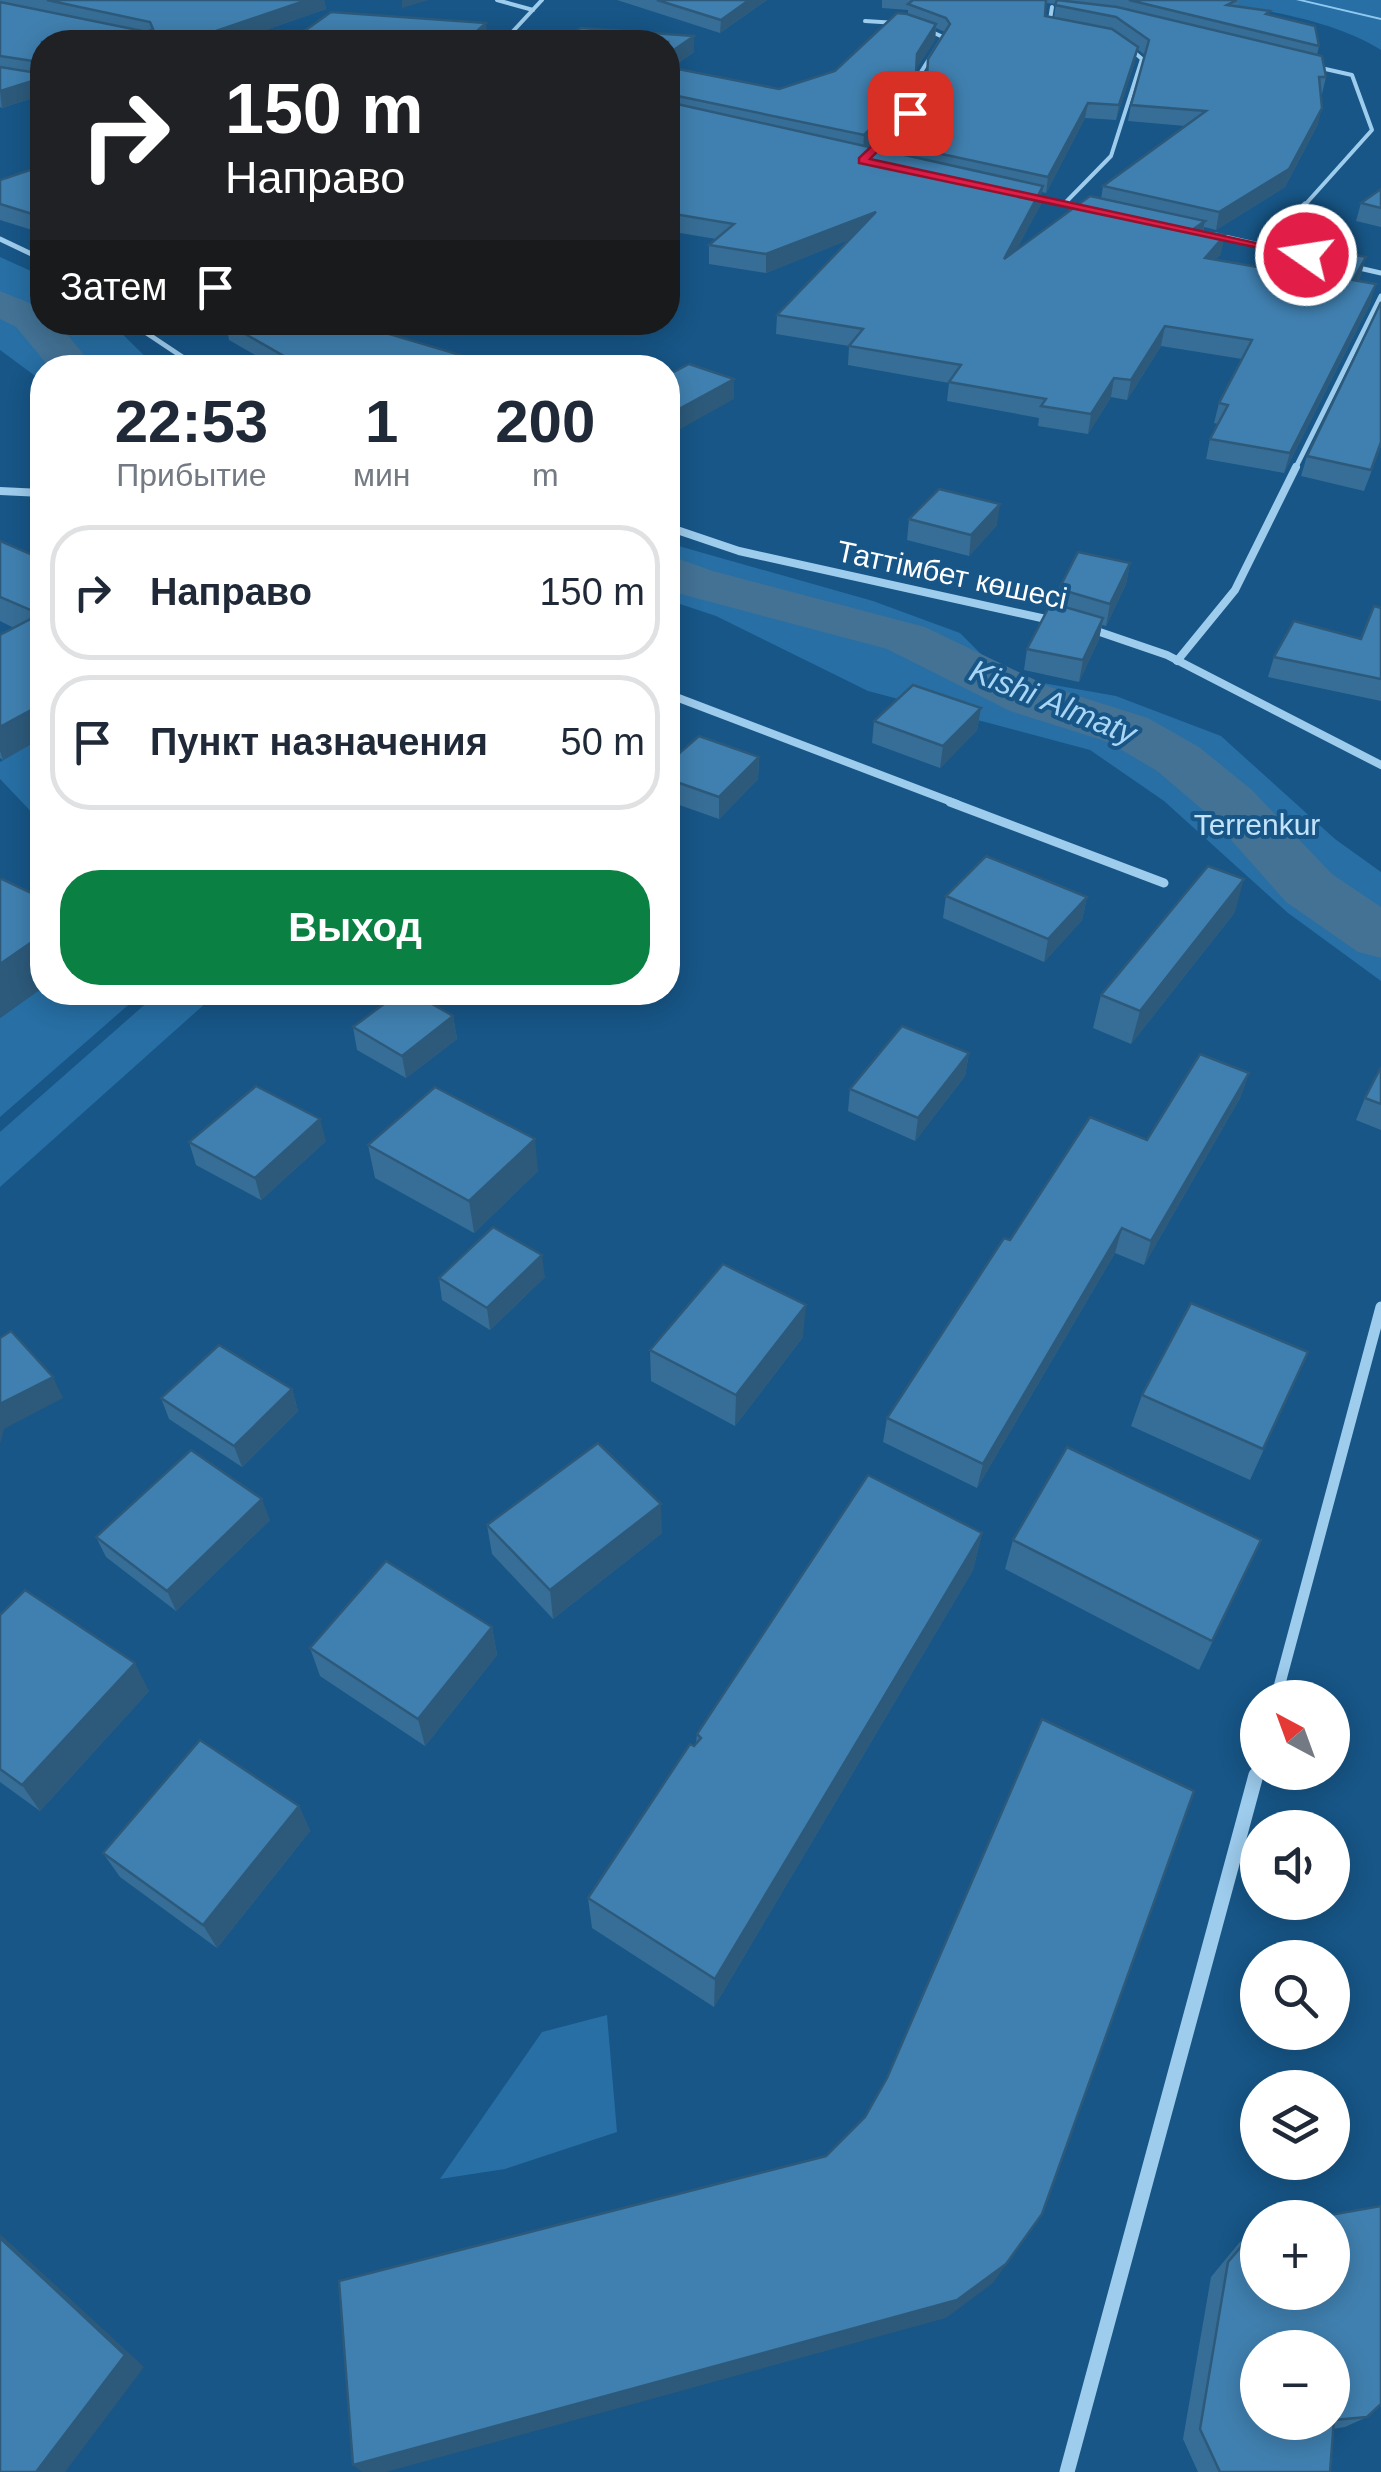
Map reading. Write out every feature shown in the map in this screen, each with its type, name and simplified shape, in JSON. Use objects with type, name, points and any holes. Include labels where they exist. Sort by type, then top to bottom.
[{"type":"street","points":[[496,0],[532,10]]},
{"type":"street","points":[[514,30],[542,0]]},
{"type":"street","points":[[1059,27],[1046,25],[1052,7],[1068,9]]},
{"type":"street","points":[[865,21],[907,24],[943,38],[921,72],[920,91],[902,122]]},
{"type":"street","points":[[1065,203],[1120,140],[1142,59],[1134,48],[1121,43]]},
{"type":"street","points":[[1297,62],[1352,75],[1372,130]]},
{"type":"street","points":[[1372,130],[1381,132]]},
{"type":"street","points":[[1268,246],[1372,130]]},
{"type":"street","points":[[1014,192],[1102,211]]},
{"type":"street","points":[[1213,234],[1381,273]]},
{"type":"street","points":[[0,239],[30,253]]},
{"type":"street","points":[[1177,661],[1235,590],[1381,296]]},
{"type":"street","points":[[150,335],[180,355]]},
{"type":"street","points":[[0,491],[30,492]]},
{"type":"street","name":"Таттімбет көшесі","points":[[680,531],[739,551],[1069,624]]},
{"type":"street","name":"Таттімбет көшесі","points":[[1087,628],[1177,661],[1236,689],[1332,745],[1381,765]]},
{"type":"street","points":[[680,699],[1164,883]]},
{"type":"street","points":[[1281,1680],[1381,1307]]},
{"type":"street","points":[[1067,2472],[1252,1790]]},
{"type":"green space","points":[[1208,0],[1381,0],[1381,50],[1319,23]]},
{"type":"green space","points":[[0,257],[30,271],[30,335],[123,335],[144,355],[30,355],[30,372],[0,350]]},
{"type":"green space","name":"Terrenkur","points":[[680,546],[873,601],[960,633],[1003,676],[1116,696],[1221,736],[1335,839],[1381,872],[1381,981],[1288,913],[1164,801],[1090,750],[868,691],[716,616],[680,604]]},
{"type":"green space","points":[[30,745],[30,810],[0,779],[0,762]]},
{"type":"green space","points":[[30,997],[30,1005],[128,1005],[0,1117],[0,1018]]},
{"type":"green space","points":[[144,1005],[204,1005],[0,1187],[0,1132]]},
{"type":"green space","points":[[607,2015],[617,2132],[505,2169],[440,2179],[542,2032]]},
{"type":"building","points":[[47,0],[307,0],[219,30],[151,30],[150,22]]},
{"type":"building","points":[[657,0],[749,0],[721,20]]},
{"type":"building","points":[[913,0],[1046,0],[1045,16],[1112,29],[1138,47],[1119,105],[1088,103],[1048,177],[877,140],[916,101],[927,78],[928,59],[950,24],[946,18],[908,4]]},
{"type":"building","points":[[1057,0],[1117,7],[1322,56],[1326,77],[1319,77],[1322,108],[1289,169],[1219,212],[1103,186],[1206,111],[1131,105],[1149,40],[1116,17],[1055,5]]},
{"type":"building","points":[[1129,0],[1237,0],[1227,5],[1270,11],[1266,14],[1315,26],[1319,46]]},
{"type":"building","points":[[0,2],[137,30],[30,30],[30,61],[0,56]]},
{"type":"building","points":[[331,12],[486,23],[478,30],[306,30]]},
{"type":"building","points":[[897,13],[936,24],[917,54],[916,73],[907,93],[864,135],[680,97],[680,69],[779,89],[835,71]]},
{"type":"building","points":[[680,35],[694,36],[680,46]]},
{"type":"building","points":[[0,67],[30,72],[30,82],[0,91]]},
{"type":"building","points":[[680,105],[1043,186],[1004,259],[1090,196],[1205,221],[1192,230],[1225,235],[1205,258],[1317,277],[1334,250],[1366,257],[1353,280],[1376,284],[1290,453],[1210,439],[1228,405],[1219,403],[1252,340],[1165,326],[1131,380],[1114,378],[1091,414],[1041,406],[1046,399],[949,382],[961,365],[849,346],[863,329],[777,315],[876,212],[766,254],[709,245],[734,224],[680,215]]},
{"type":"building","points":[[30,170],[30,213],[0,204],[0,180]]},
{"type":"building","points":[[1381,189],[1381,208],[1361,203]]},
{"type":"building","points":[[1381,302],[1381,442],[1371,470],[1307,456]]},
{"type":"building","points":[[247,335],[393,335],[460,355],[282,355]]},
{"type":"building","points":[[689,364],[734,379],[680,408],[680,369]]},
{"type":"building","points":[[939,489],[1000,504],[971,535],[909,519]]},
{"type":"building","points":[[0,541],[30,554],[30,610],[0,597]]},
{"type":"building","points":[[1078,552],[1130,563],[1110,604],[1059,589]]},
{"type":"building","points":[[1051,603],[1103,618],[1083,660],[1027,649]]},
{"type":"building","points":[[1374,606],[1381,608],[1381,679],[1274,657],[1294,621],[1361,639]]},
{"type":"building","points":[[30,619],[30,711],[0,727],[0,635]]},
{"type":"building","points":[[913,685],[981,708],[943,746],[874,721]]},
{"type":"building","points":[[699,736],[759,757],[719,797],[680,783],[680,753]]},
{"type":"building","points":[[986,856],[1087,897],[1048,939],[946,896]]},
{"type":"building","points":[[1208,866],[1244,879],[1140,1011],[1101,995]]},
{"type":"building","points":[[0,880],[30,892],[30,943],[0,964]]},
{"type":"building","points":[[383,1005],[434,1005],[453,1016],[402,1056],[353,1027]]},
{"type":"building","points":[[902,1026],[969,1053],[918,1118],[850,1089]]},
{"type":"building","points":[[1200,1054],[1249,1073],[1151,1241],[1122,1228],[983,1464],[887,1418],[1004,1238],[1010,1240],[1090,1117],[1147,1140]]},
{"type":"building","points":[[1381,1067],[1381,1104],[1365,1098]]},
{"type":"building","points":[[256,1086],[320,1119],[255,1178],[189,1142]]},
{"type":"building","points":[[435,1087],[535,1139],[469,1201],[368,1145]]},
{"type":"building","points":[[493,1227],[542,1255],[487,1308],[439,1278]]},
{"type":"building","points":[[723,1264],[806,1305],[736,1395],[650,1350]]},
{"type":"building","points":[[1191,1303],[1308,1352],[1263,1449],[1142,1395]]},
{"type":"building","points":[[11,1331],[53,1377],[0,1404],[0,1338]]},
{"type":"building","points":[[219,1345],[292,1389],[234,1446],[161,1398]]},
{"type":"building","points":[[598,1443],[661,1504],[550,1590],[487,1525]]},
{"type":"building","points":[[1067,1447],[1261,1540],[1212,1641],[1013,1540]]},
{"type":"building","points":[[191,1450],[262,1499],[167,1591],[96,1537]]},
{"type":"building","points":[[868,1475],[982,1533],[715,1979],[588,1898],[690,1744],[694,1746],[701,1738],[697,1734]]},
{"type":"building","points":[[386,1561],[492,1627],[418,1719],[310,1648]]},
{"type":"building","points":[[25,1590],[135,1663],[22,1785],[0,1769],[0,1615]]},
{"type":"building","points":[[1042,1719],[1194,1791],[1042,2214],[1006,2264],[957,2300],[353,2465],[339,2281],[826,2156],[865,2117],[887,2078]]},
{"type":"building","points":[[200,1740],[299,1806],[203,1925],[103,1853]]},
{"type":"building","points":[[1381,2206],[1381,2404],[1367,2417],[1350,2419],[1350,2330],[1240,2330],[1240,2440],[1332,2440],[1330,2472],[1220,2472],[1200,2429],[1228,2262],[1240,2248],[1240,2310],[1350,2310],[1350,2211]]},
{"type":"building","points":[[0,2238],[125,2355],[36,2472],[0,2472]]},
{"type":"waterway","points":[[1298,0],[1381,19]]},
{"type":"waterway","name":"Kіshі Almaty","points":[[0,303],[30,318]]},
{"type":"waterway","name":"Kіshі Almaty","points":[[46,335],[63,355]]},
{"type":"waterway","name":"Kіshі Almaty","points":[[680,575],[906,638],[1030,699],[1128,730],[1178,759],[1231,803],[1309,888],[1381,937]]},
{"type":"route","points":[[910,113],[862,160],[1306,255]]}]
